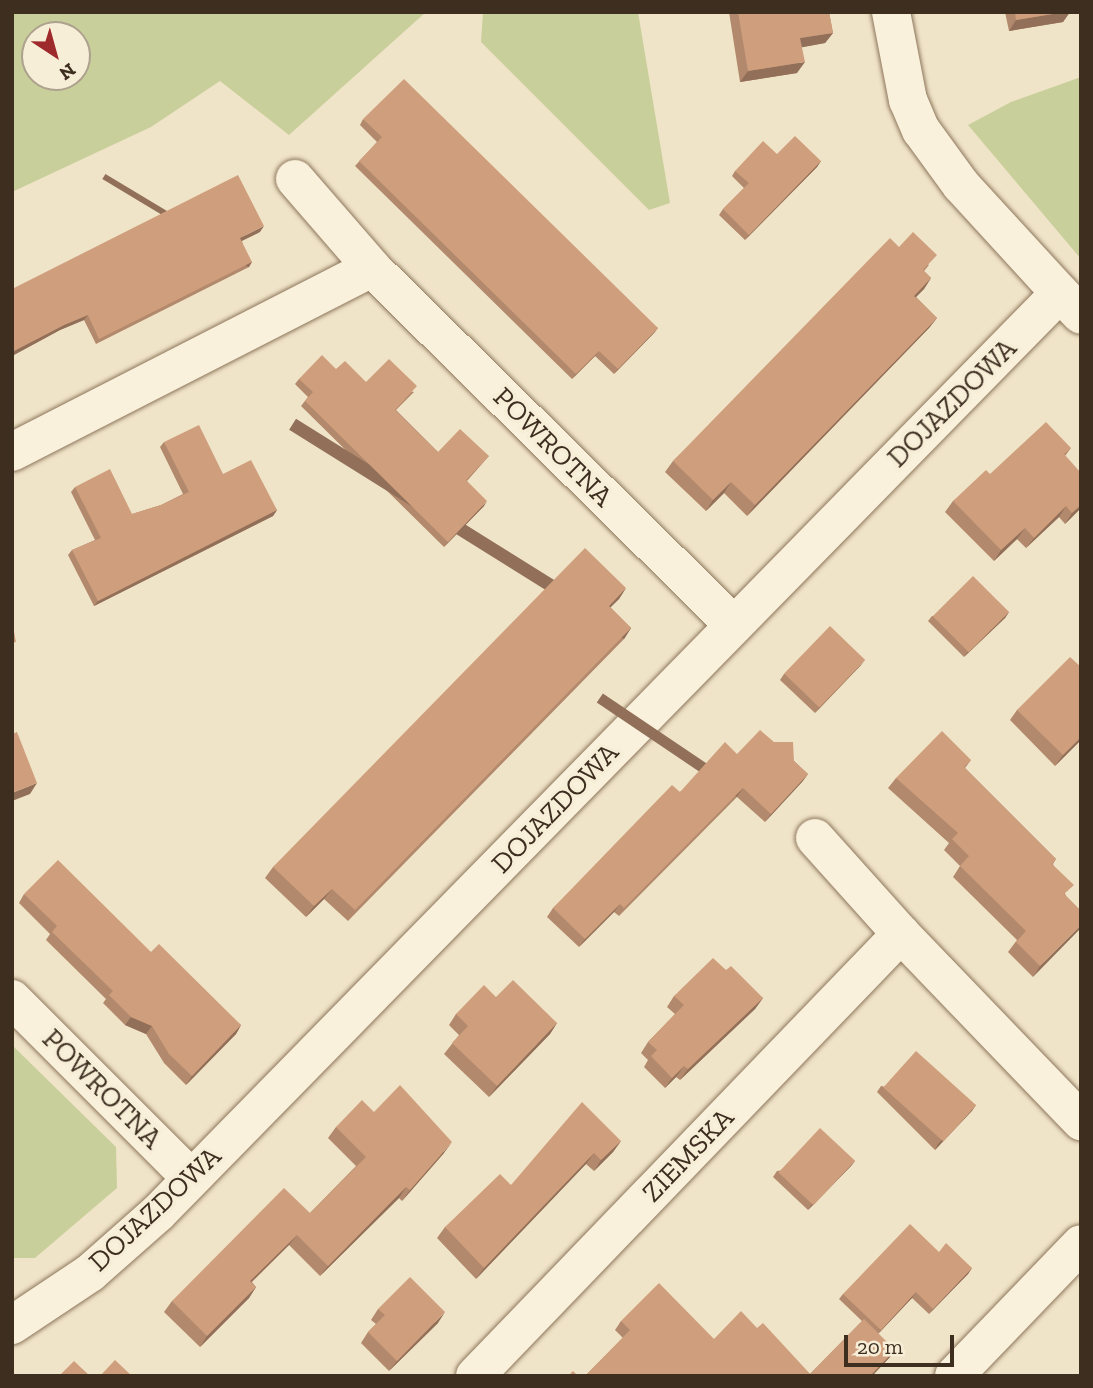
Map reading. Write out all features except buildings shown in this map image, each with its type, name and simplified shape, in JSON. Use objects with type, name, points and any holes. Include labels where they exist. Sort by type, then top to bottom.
[{"type":"street","points":[[891,12],[908,100],[921,130],[961,185],[1071,304]]},
{"type":"street","name":"POWROTNA","points":[[295,179],[372,268],[734,625]]},
{"type":"street","points":[[12,453],[372,268]]},
{"type":"street","name":"DOJAZDOWA","points":[[12,1325],[90,1272],[191,1178],[734,625],[1071,304]]},
{"type":"street","points":[[815,838],[901,934],[1081,1121]]},
{"type":"street","name":"ZIEMSKA","points":[[475,1376],[901,934]]},
{"type":"street","name":"POWROTNA","points":[[12,999],[191,1178]]},
{"type":"street","points":[[954,1376],[1081,1244]]},
{"type":"green space","points":[[12,12],[426,12],[289,135],[220,81],[151,127],[12,192]]},
{"type":"green space","points":[[483,12],[638,12],[670,203],[649,210],[481,42]]},
{"type":"green space","points":[[1081,77],[1081,259],[968,125],[1011,102]]},
{"type":"green space","points":[[12,1045],[116,1147],[117,1188],[35,1258],[12,1258]]}]
